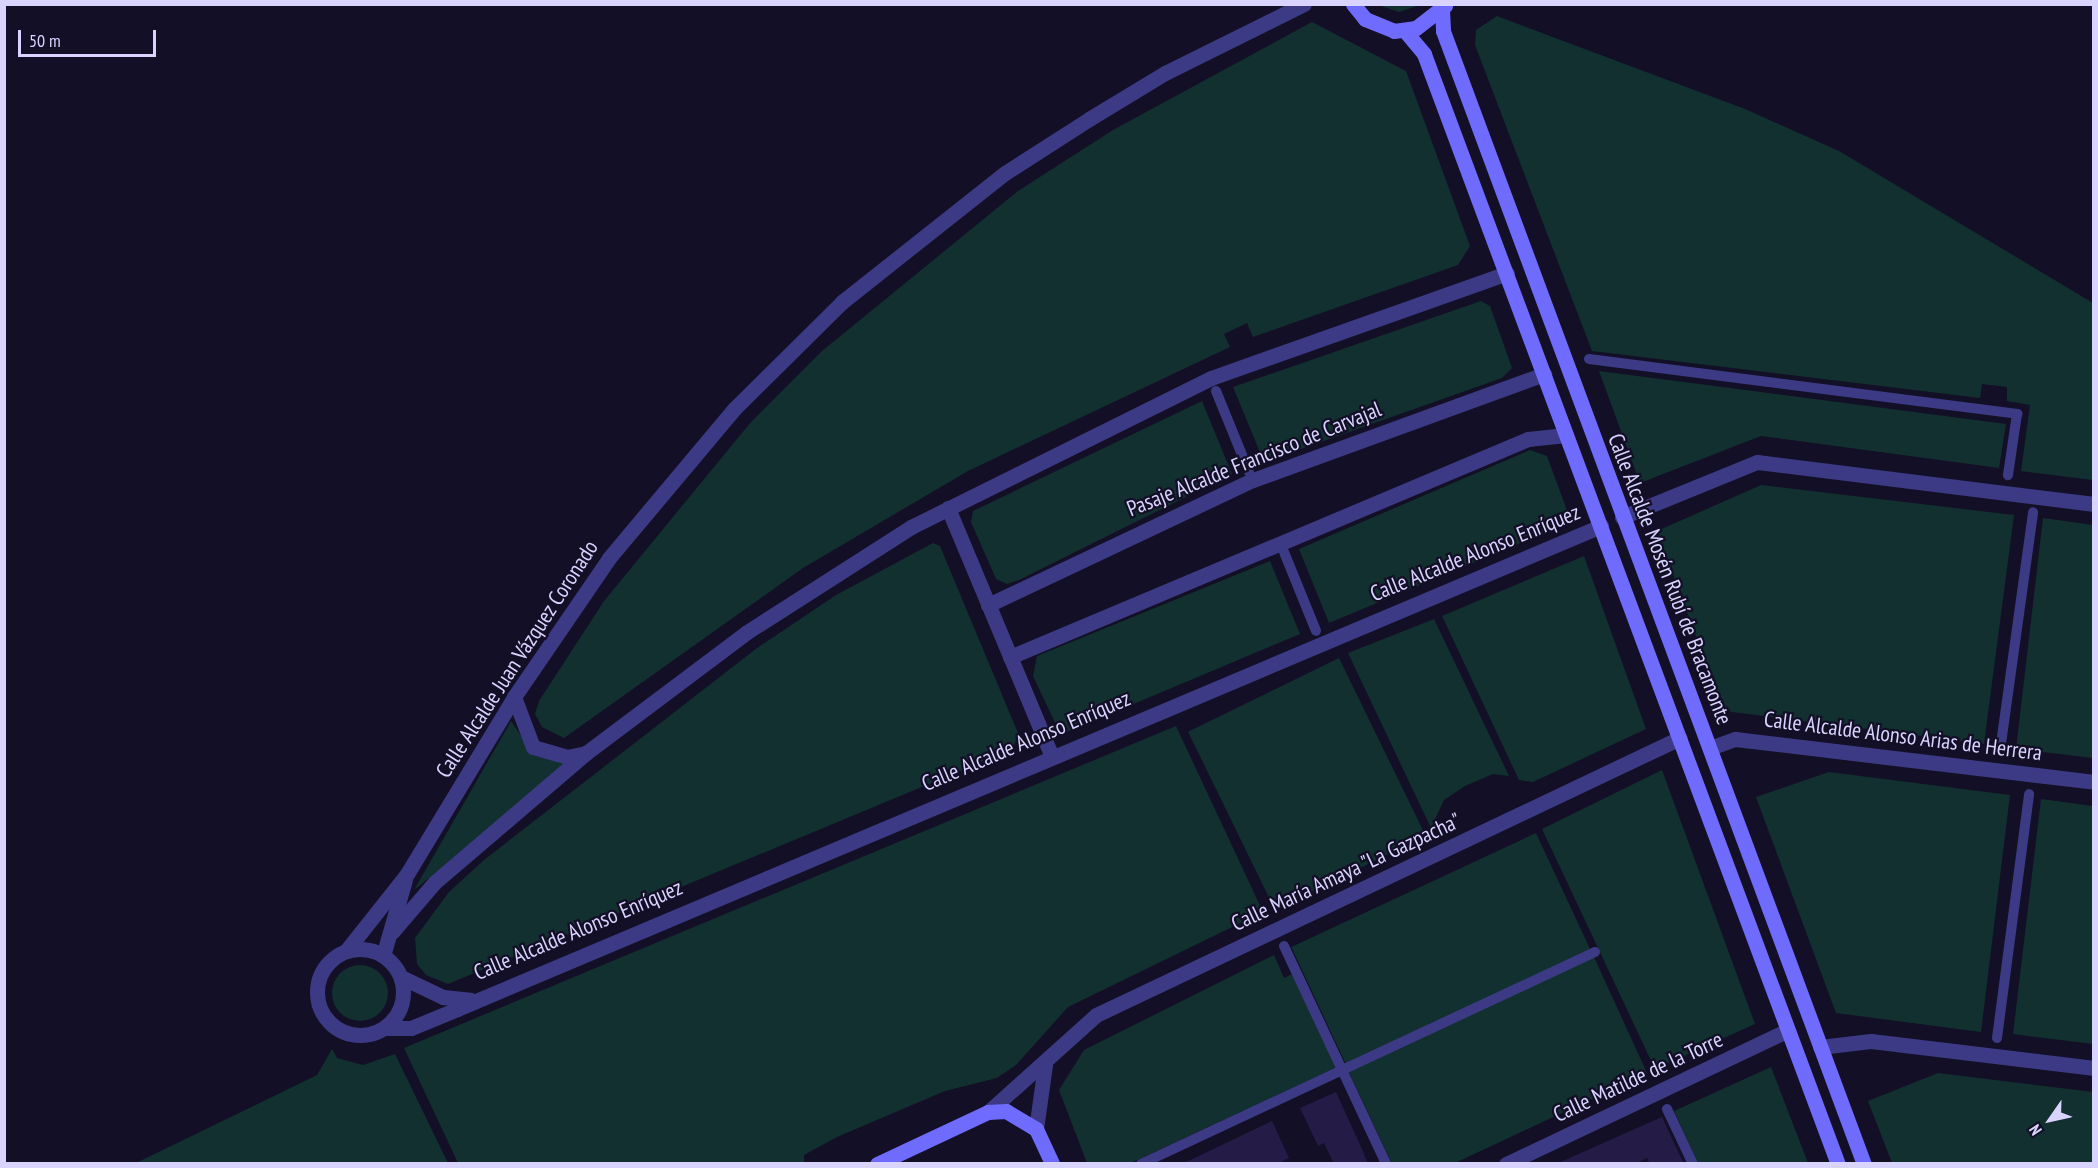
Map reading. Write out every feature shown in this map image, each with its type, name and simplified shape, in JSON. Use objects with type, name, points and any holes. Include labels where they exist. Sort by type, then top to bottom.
[{"type":"main road","points":[[1353,4],[1380,27],[1405,30],[1430,21],[1444,7]]},
{"type":"main road","name":"Calle Alcalde Mosén Rubí de Bracamonte","points":[[1444,7],[1443,31],[1864,1164]]},
{"type":"main road","name":"Calle Alcalde Mosén Rubí de Bracamonte","points":[[1405,30],[1424,54],[1838,1164]]},
{"type":"main road","points":[[877,1164],[988,1112],[1022,1117],[1036,1130],[1052,1164]]},
{"type":"street","name":"Calle Alcalde Juan Vázquez Coronado","points":[[346,951],[407,874],[514,697],[609,558],[665,487],[735,408],[843,302],[1005,173],[1165,73],[1304,4]]},
{"type":"street","points":[[392,932],[435,882],[586,753],[747,632],[948,508],[1211,378],[1507,273]]},
{"type":"street","points":[[1589,359],[2017,414],[2008,475]]},
{"type":"street","name":"Pasaje Alcalde Francisco de Carvajal","points":[[988,605],[1253,480],[1544,374]]},
{"type":"street","points":[[1216,391],[1249,472]]},
{"type":"street","points":[[1010,657],[1528,440],[1566,435]]},
{"type":"street","points":[[1623,517],[1757,462],[2094,504]]},
{"type":"street","points":[[948,508],[1051,754]]},
{"type":"street","points":[[2000,752],[2033,512]]},
{"type":"street","name":"Calle Alcalde Alonso Enríquez","points":[[384,1028],[411,1028],[470,1000],[1051,754],[1600,526]]},
{"type":"street","points":[[1284,552],[1316,631]]},
{"type":"street","points":[[514,697],[533,747],[567,757],[586,753]]},
{"type":"street","name":"Calle María Amaya \"La Gazpacha\"","points":[[988,1112],[1045,1065],[1064,1040],[1096,1015],[1680,738]]},
{"type":"street","name":"Calle Alcalde Alonso Arias de Herrera","points":[[1710,748],[1735,739],[2094,782]]},
{"type":"street","points":[[1997,1038],[2029,794]]},
{"type":"street","name":"Calle Alcalde Juan Vázquez Coronado","points":[[383,956],[392,932],[407,874]]},
{"type":"street","points":[[1284,946],[1386,1164]]},
{"type":"street","points":[[363,949],[383,956],[401,977],[400,1009],[384,1028],[351,1034],[333,1026],[321,1010],[317,993],[323,970],[346,951],[363,949]]},
{"type":"street","points":[[1141,1164],[1595,952]]},
{"type":"street","name":"Calle Alcalde Alonso Enríquez","points":[[401,977],[443,997],[470,1000]]},
{"type":"street","name":"Calle Matilde de la Torre","points":[[1506,1164],[1788,1030]]},
{"type":"street","points":[[1820,1047],[1871,1041],[2094,1068]]},
{"type":"street","name":"Calle María Amaya \"La Gazpacha\"","points":[[1036,1130],[1045,1065]]},
{"type":"street","points":[[1667,1108],[1693,1164]]},
{"type":"green space","points":[[1378,5],[1420,5],[1399,12]]},
{"type":"green space","points":[[1497,16],[1745,109],[1839,151],[2093,303],[2093,480],[2021,471],[2030,405],[2007,401],[2007,387],[1982,384],[1980,398],[1592,351],[1475,45],[1476,30]]},
{"type":"green space","points":[[1312,22],[1406,71],[1470,246],[1458,265],[1253,337],[1247,323],[1224,334],[1230,347],[968,471],[803,568],[564,738],[542,727],[535,714],[539,701],[604,601],[751,422],[822,351],[1018,191],[1113,130]]},
{"type":"green space","points":[[1481,301],[1490,306],[1512,368],[1502,378],[1264,462],[1233,387]]},
{"type":"green space","points":[[1599,371],[2006,424],[1999,468],[1761,436],[1640,483]]},
{"type":"green space","points":[[1202,401],[1232,474],[1019,580],[1007,584],[996,579],[971,522],[973,511]]},
{"type":"green space","points":[[1530,450],[1547,456],[1568,513],[1561,526],[1329,623],[1299,549]]},
{"type":"green space","points":[[1761,485],[2014,515],[1984,744],[1724,711],[1657,531]]},
{"type":"green space","points":[[2043,518],[2093,525],[2093,758],[2016,749]]},
{"type":"green space","points":[[933,543],[940,546],[1018,733],[1013,749],[448,984],[426,975],[417,964],[415,938],[449,892],[484,860],[757,648],[836,595]]},
{"type":"green space","points":[[1584,556],[1646,729],[1533,782],[1519,780],[1442,616]]},
{"type":"green space","points":[[1270,561],[1300,634],[1067,732],[1058,729],[1033,676],[1037,656]]},
{"type":"green space","points":[[1434,619],[1509,776],[1493,774],[1465,786],[1444,800],[1431,828],[1348,653]]},
{"type":"green space","points":[[1339,658],[1426,836],[1275,910],[1188,732]]},
{"type":"green space","points":[[511,721],[535,756],[573,762],[414,890]]},
{"type":"green space","points":[[1176,726],[1263,912],[1068,1007],[1016,1065],[997,1078],[945,1091],[837,1137],[804,1155],[804,1163],[458,1163],[404,1048]]},
{"type":"green space","points":[[1662,770],[1755,1024],[1655,1069],[1542,829]]},
{"type":"green space","points":[[1829,772],[2010,795],[1981,1032],[1836,1013],[1756,797]]},
{"type":"green space","points":[[2041,799],[2093,806],[2093,1044],[2013,1034]]},
{"type":"green space","points":[[1536,833],[1591,950],[1346,1064],[1291,947]]},
{"type":"green space","points":[[1274,955],[1284,978],[1294,973],[1337,1067],[1131,1163],[1087,1163],[1059,1090],[1084,1050]]},
{"type":"green space","points":[[1594,957],[1647,1073],[1455,1163],[1392,1164],[1349,1072]]},
{"type":"green space","points":[[360,965],[375,970],[383,978],[388,993],[383,1008],[375,1016],[360,1021],[345,1016],[337,1008],[332,993],[337,978],[345,970]]},
{"type":"green space","points":[[332,1049],[337,1058],[363,1065],[395,1054],[448,1163],[136,1163],[317,1075]]},
{"type":"green space","points":[[1771,1067],[1808,1163],[1698,1163],[1674,1111]]},
{"type":"green space","points":[[1938,1073],[2093,1092],[2093,1163],[1892,1163],[1868,1101]]},
{"type":"building","points":[[1336,1092],[1368,1164],[1334,1164],[1324,1143],[1318,1146],[1300,1108]]},
{"type":"building","points":[[1662,1117],[1684,1164],[1650,1164],[1647,1158],[1635,1164],[1556,1164]]},
{"type":"building","points":[[1272,1121],[1289,1158],[1277,1164],[1182,1164]]}]
